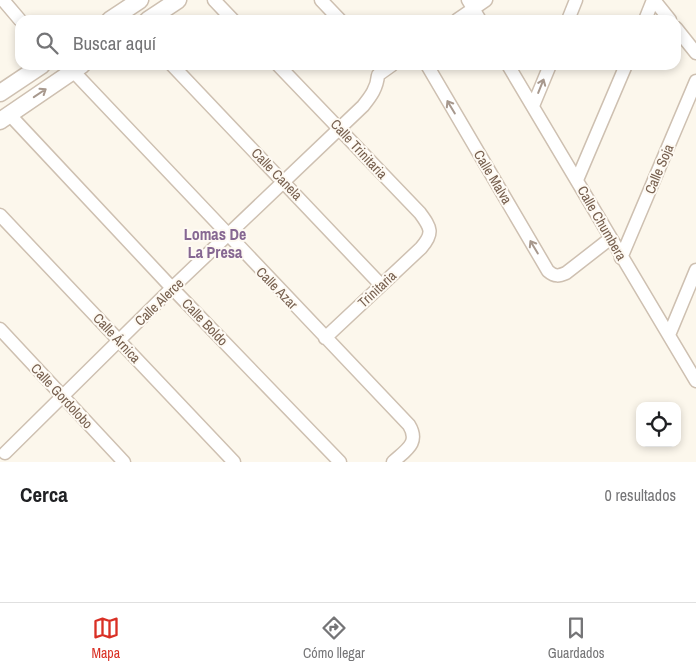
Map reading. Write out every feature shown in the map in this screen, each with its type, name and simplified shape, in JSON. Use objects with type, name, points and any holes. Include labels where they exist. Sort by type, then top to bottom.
[{"type":"street","points":[[2,0],[16,15]]},
{"type":"street","points":[[118,15],[140,0]]},
{"type":"street","points":[[156,15],[178,0]]},
{"type":"street","points":[[214,0],[229,15]]},
{"type":"street","points":[[322,0],[336,15]]},
{"type":"street","points":[[474,10],[486,0]]},
{"type":"street","points":[[570,15],[576,0]]},
{"type":"street","points":[[647,15],[654,0],[666,15]]},
{"type":"street","points":[[681,34],[696,53]]},
{"type":"street","points":[[0,93],[34,70]]},
{"type":"street","points":[[5,117],[74,70]]},
{"type":"street","name":"Calle Azar","points":[[79,70],[228,236],[403,419],[412,431],[413,442],[393,462]]},
{"type":"street","name":"Calle Canela","points":[[177,70],[381,285]]},
{"type":"street","name":"Calle Trinitaria","points":[[283,70],[420,213],[430,231],[429,239]]},
{"type":"street","name":"Calle Alerce","points":[[6,454],[172,288],[363,106],[377,84],[377,70]]},
{"type":"street","name":"Calle Malva","points":[[430,70],[548,271],[553,276],[566,273],[611,238]]},
{"type":"street","name":"Calle Chumbera","points":[[511,70],[621,258],[696,381]]},
{"type":"street","points":[[533,106],[548,70]]},
{"type":"street","points":[[577,180],[624,70]]},
{"type":"street","name":"Calle Soja","points":[[621,258],[696,81]]},
{"type":"street","name":"Calle Boldo","points":[[5,117],[340,462]]},
{"type":"street","name":"Calle Árnica","points":[[0,215],[234,462]]},
{"type":"street","name":"Trinitaria","points":[[325,338],[429,239]]},
{"type":"street","points":[[669,335],[696,270]]},
{"type":"street","name":"Calle Gordolobo","points":[[0,329],[124,462]]},
{"type":"district","name":"Lomas De La Presa","points":[[215,243]]}]
